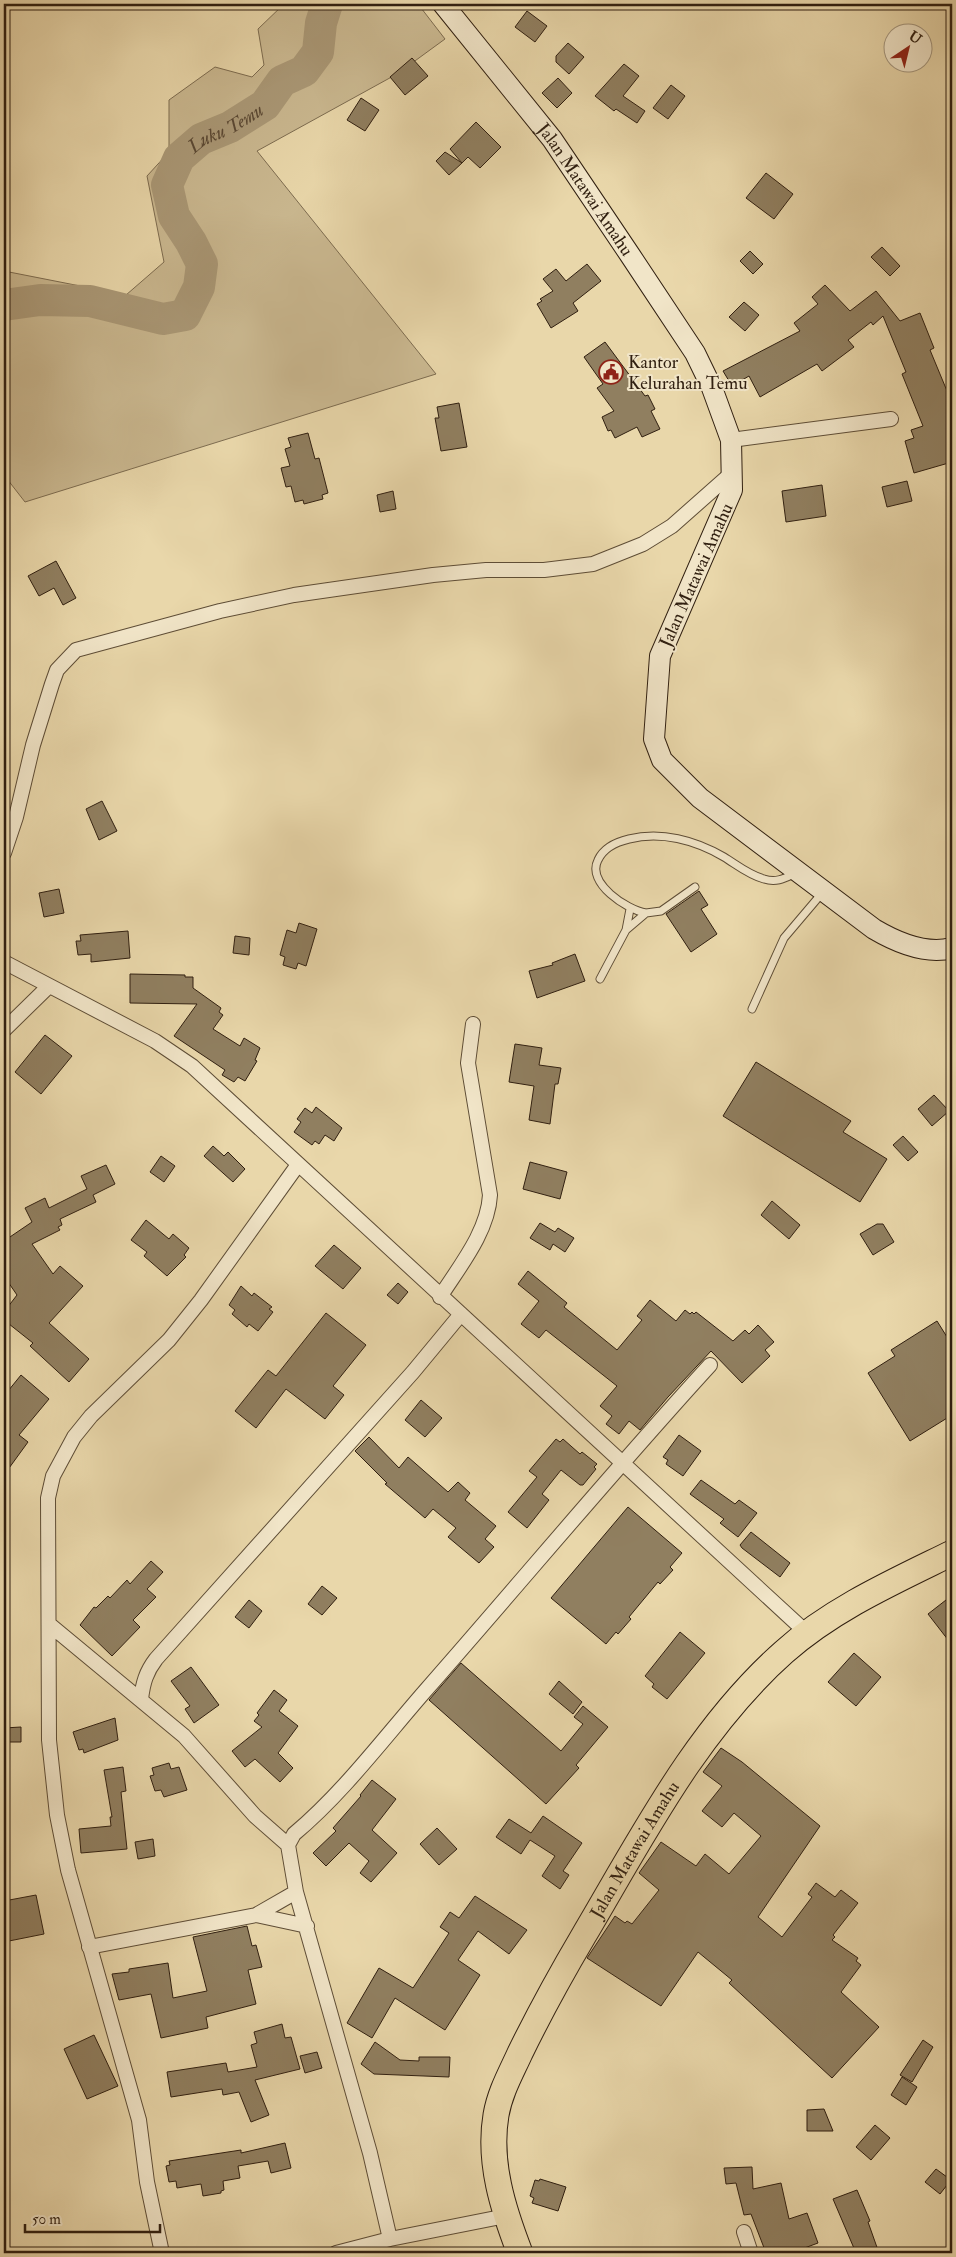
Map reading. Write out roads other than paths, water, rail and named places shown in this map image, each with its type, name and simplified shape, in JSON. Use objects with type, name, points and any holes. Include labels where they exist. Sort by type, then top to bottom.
[{"type":"highway","name":"Jalan Matawai Amahu","points":[[520,2253],[506,2216],[494,2161],[493,2139],[496,2112],[502,2090],[546,1998],[687,1765],[732,1706],[783,1652],[807,1633],[894,1581],[952,1553]]},
{"type":"main road","name":"Jalan Matawai Amahu","points":[[443,4],[552,139],[695,353],[712,388],[732,440],[732,490],[726,510],[699,563],[660,656],[654,739],[662,760],[700,798],[892,940],[930,950],[952,948]]},
{"type":"street","points":[[732,440],[891,419]]},
{"type":"street","points":[[4,852],[16,816],[32,745],[52,684],[57,670],[76,650],[220,612],[294,595],[433,575],[486,570],[544,570],[593,564],[644,544],[672,526],[733,472]]},
{"type":"street","points":[[4,962],[155,1042],[192,1066],[297,1166],[622,1461],[807,1633]]},
{"type":"street","points":[[4,1030],[48,987]]},
{"type":"street","points":[[440,1297],[478,1235],[489,1207],[490,1195],[468,1063],[473,1024]]},
{"type":"street","points":[[162,2253],[147,2182],[139,2120],[68,1870],[57,1815],[50,1740],[48,1498],[53,1476],[74,1437],[92,1416],[169,1340],[201,1300],[297,1166]]},
{"type":"street","points":[[141,1699],[143,1681],[156,1659],[338,1457],[461,1314]]},
{"type":"street","points":[[390,2239],[370,2153],[296,1892],[288,1845],[294,1834],[308,1822],[345,1782],[622,1461],[710,1365]]},
{"type":"street","points":[[50,1625],[184,1736],[255,1816],[288,1845]]},
{"type":"street","points":[[89,1946],[256,1915],[296,1892]]},
{"type":"street","points":[[256,1915],[307,1926]]},
{"type":"street","points":[[336,2253],[390,2239],[506,2216]]},
{"type":"street","points":[[744,2232],[751,2253]]},
{"type":"lane","points":[[695,887],[661,910],[646,913],[630,909],[609,894],[598,880],[597,861],[612,844],[644,836],[686,840],[704,847],[750,874],[765,879],[778,881],[799,872]]},
{"type":"lane","points":[[752,1009],[784,938],[824,891]]},
{"type":"lane","points":[[600,980],[626,930],[630,909]]},
{"type":"lane","points":[[626,930],[646,913]]},
{"type":"waterway","name":"Luku Temu","points":[[4,305],[40,300],[90,301],[163,319],[185,315],[199,287],[202,264],[191,242],[174,216],[167,185],[179,158],[201,139],[230,127],[265,105],[282,81],[304,71],[318,52],[321,23],[327,4]]},
{"type":"place","name":"Kantor Kelurahan Temu","points":[[611,372]]}]
